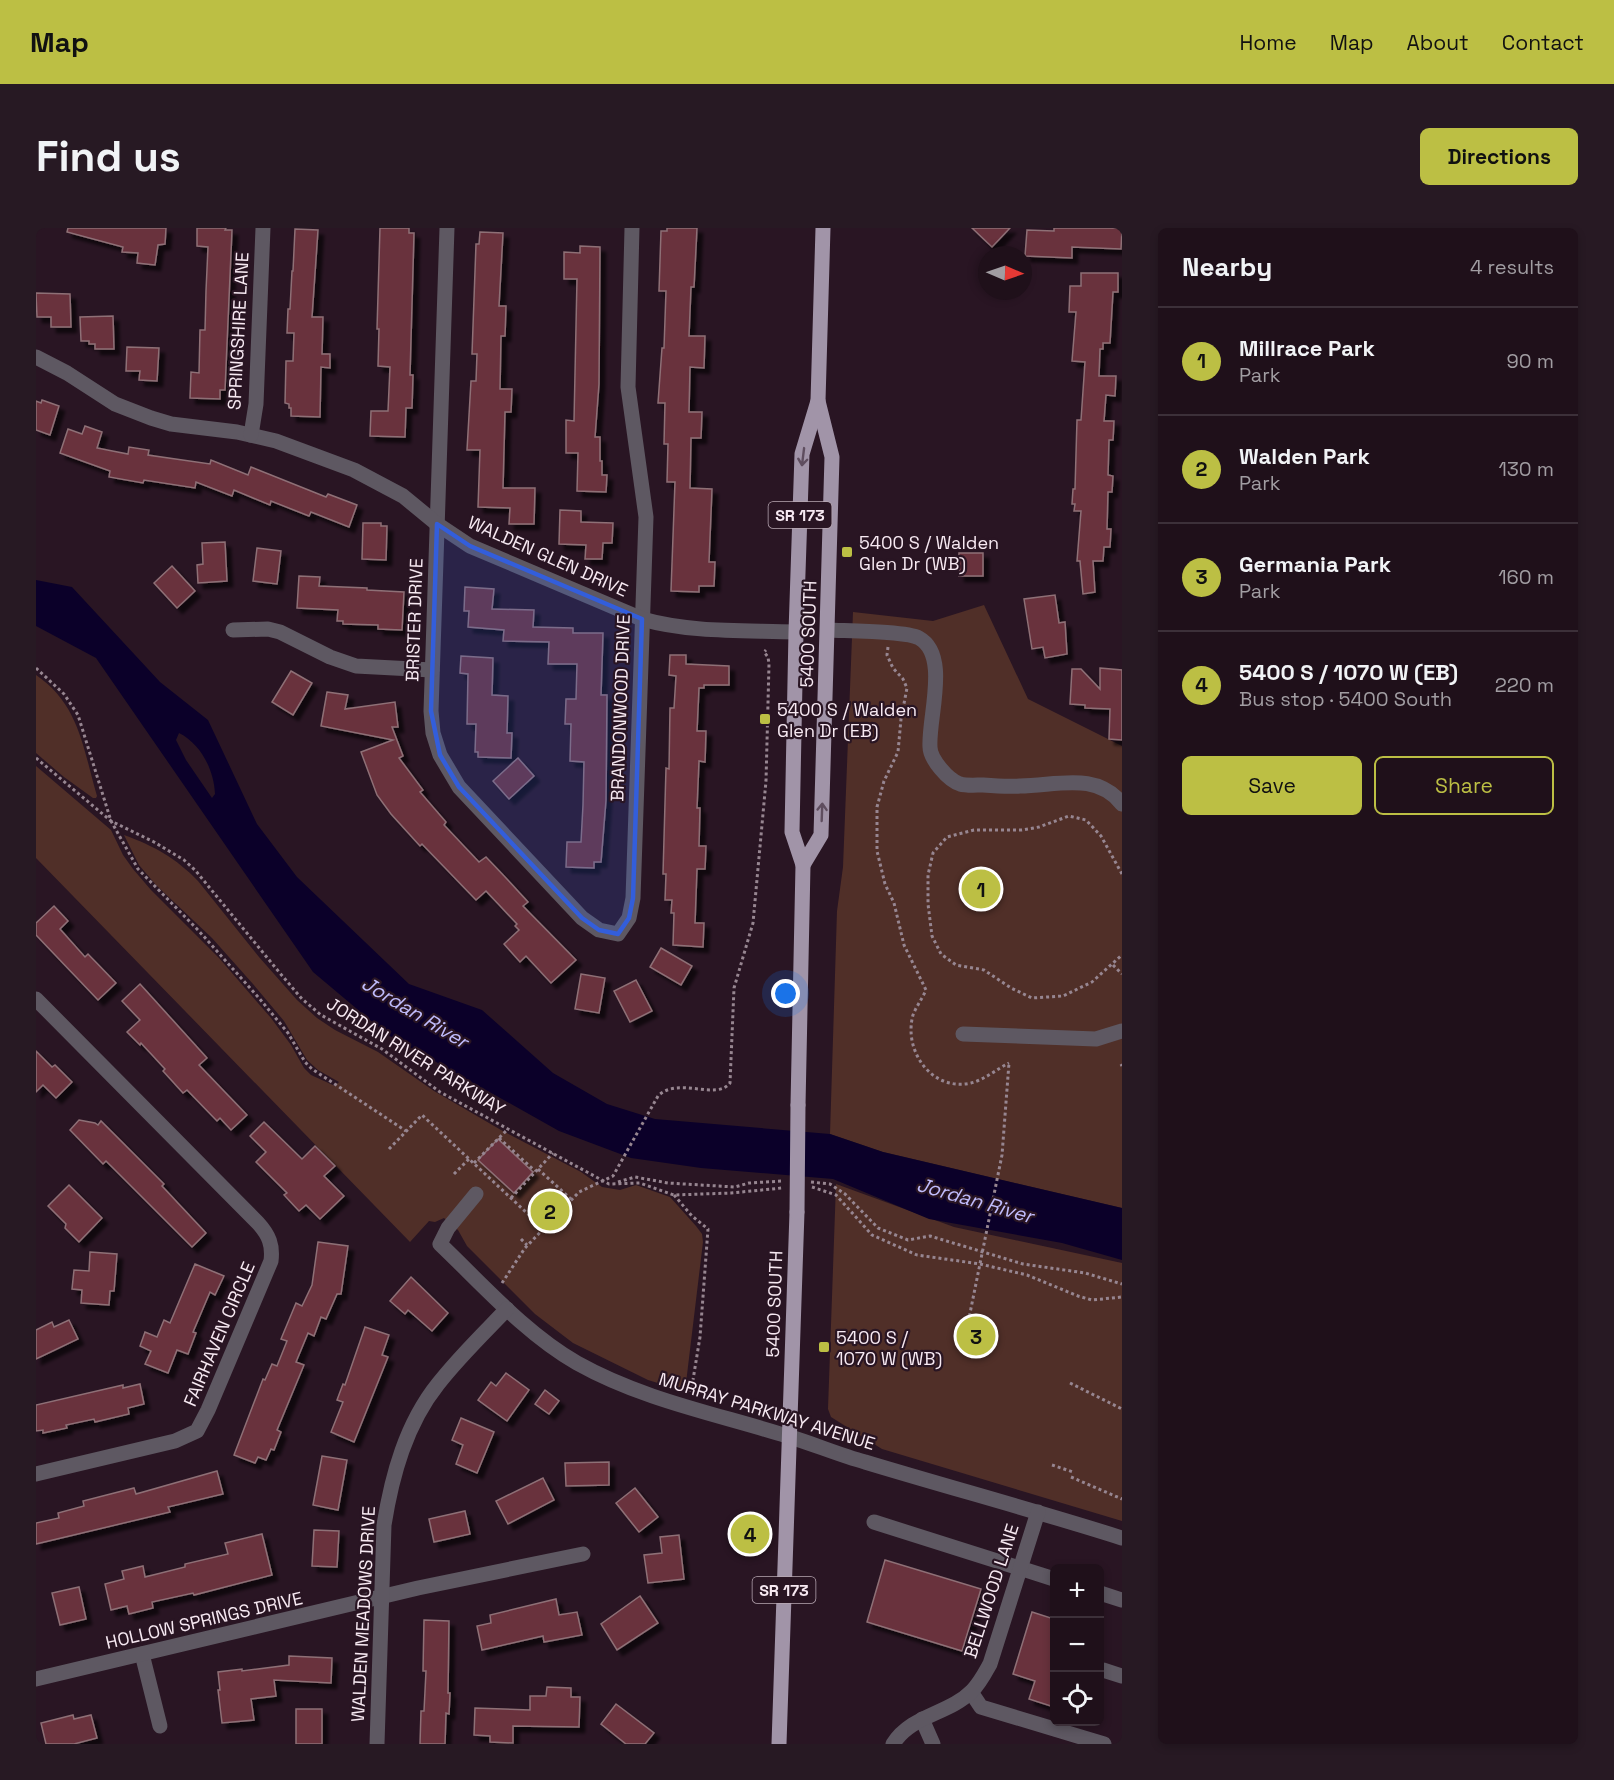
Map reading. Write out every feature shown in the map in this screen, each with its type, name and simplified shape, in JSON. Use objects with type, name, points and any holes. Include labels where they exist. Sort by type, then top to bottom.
[{"type":"main road","name":"5400 SOUTH","points":[[779,1744],[797,1212],[803,865],[792,832],[796,632],[802,454],[818,401],[823,228]]},
{"type":"main road","name":"5400 SOUTH","points":[[803,865],[822,835],[832,457],[818,401]]},
{"type":"street","name":"SPRINGSHIRE LANE","points":[[251,435],[256,404],[263,228]]},
{"type":"street","name":"BRISTER DRIVE","points":[[447,228],[432,670],[433,733],[440,755],[459,787],[582,918],[599,930],[618,934]]},
{"type":"street","name":"BRANDONWOOD DRIVE","points":[[618,934],[629,918],[633,898],[645,509],[628,387],[632,228]]},
{"type":"street","name":"WALDEN GLEN DRIVE","points":[[36,357],[67,373],[115,404],[151,418],[182,426],[251,435],[302,450],[379,482],[403,496],[437,524],[470,546],[642,619],[667,626],[687,628],[796,632]]},
{"type":"street","points":[[233,630],[268,629],[280,632],[330,657],[356,666],[432,670]]},
{"type":"street","points":[[828,630],[889,633],[919,638],[933,653],[936,675],[929,749],[943,773],[961,784],[1020,786],[1064,783],[1094,784],[1114,793],[1122,804]]},
{"type":"street","name":"FAIRHAVEN CIRCLE","points":[[36,999],[258,1223],[266,1232],[272,1247],[271,1261],[197,1431],[175,1442],[36,1474]]},
{"type":"street","points":[[963,1034],[1096,1039],[1122,1031]]},
{"type":"street","name":"MURRAY PARKWAY AVENUE","points":[[476,1194],[448,1228],[440,1245],[528,1328],[577,1363],[644,1393],[689,1408],[789,1436],[862,1462],[1122,1538]]},
{"type":"street","name":"WALDEN MEADOWS DRIVE","points":[[377,1744],[384,1525],[389,1493],[408,1435],[421,1409],[438,1384],[507,1309]]},
{"type":"street","name":"BELLWOOD LANE","points":[[893,1744],[905,1729],[971,1692],[983,1677],[990,1664],[1038,1512]]},
{"type":"street","points":[[874,1522],[1050,1578]]},
{"type":"street","name":"HOLLOW SPRINGS DRIVE","points":[[36,1679],[418,1588],[583,1554]]},
{"type":"street","points":[[1104,1594],[1122,1600]]},
{"type":"street","points":[[142,1654],[160,1726]]},
{"type":"street","points":[[1104,1670],[1122,1676]]},
{"type":"street","points":[[971,1692],[981,1707],[1104,1744]]},
{"type":"street","points":[[922,1719],[933,1744]]},
{"type":"path","points":[[889,633],[887,655],[893,668],[903,679],[906,688],[898,752],[884,781],[877,807],[877,851],[885,884],[894,903],[904,945],[926,990],[914,1013],[910,1032],[912,1045],[920,1063],[934,1076],[955,1084],[973,1083],[1009,1064],[1002,1155],[967,1328]]},
{"type":"path","points":[[504,1282],[527,1245],[572,1200],[585,1188],[613,1176],[658,1096],[672,1087],[721,1089],[730,1083],[734,988],[753,923],[766,781],[770,664],[764,652],[766,650]]},
{"type":"path","points":[[36,668],[64,694],[78,715],[111,821],[138,869],[198,930],[259,998],[312,1069],[406,1131]]},
{"type":"path","name":"JORDAN RIVER PARKWAY","points":[[36,758],[111,821],[184,860],[195,870],[302,999],[321,1014],[382,1049],[440,1092],[614,1184],[640,1183],[674,1195],[789,1188]]},
{"type":"path","points":[[1122,874],[1101,836],[1086,820],[1069,816],[1031,829],[974,830],[947,837],[933,853],[928,875],[928,904],[932,936],[941,954],[956,965],[984,970],[1011,988],[1032,998],[1063,996],[1092,982],[1122,955]]},
{"type":"path","points":[[1113,965],[1122,974]]},
{"type":"path","points":[[389,1149],[422,1115],[544,1229]]},
{"type":"path","points":[[474,1163],[507,1129]]},
{"type":"path","points":[[499,1138],[572,1200]]},
{"type":"path","points":[[511,1199],[553,1153]]},
{"type":"path","points":[[454,1174],[469,1159]]},
{"type":"path","points":[[614,1184],[635,1177],[668,1183],[735,1187],[749,1183],[791,1180]]},
{"type":"path","points":[[801,1181],[830,1184],[845,1194],[878,1228],[908,1240],[930,1236],[1023,1264],[1085,1273],[1122,1284]]},
{"type":"path","points":[[808,1186],[836,1195],[872,1235],[917,1255],[980,1264],[1028,1275],[1092,1300],[1122,1297]]},
{"type":"path","points":[[674,1195],[692,1216],[708,1229],[700,1337],[689,1408]]},
{"type":"path","points":[[521,1239],[527,1245]]},
{"type":"path","points":[[1070,1383],[1122,1409]]},
{"type":"path","points":[[1052,1465],[1073,1472]]},
{"type":"path","points":[[1071,1477],[1122,1499]]},
{"type":"highlighted area","points":[[437,524],[470,546],[642,619],[633,898],[629,918],[618,934],[599,930],[582,918],[459,787],[440,755],[431,711]]},
{"type":"shaded area","points":[[984,605],[1028,699],[1122,746],[1122,1208],[883,1152],[830,1134],[837,911],[843,867],[853,612],[933,621]]},
{"type":"shaded area","points":[[36,675],[51,687],[71,714],[83,745],[96,798],[64,777],[36,753]]},
{"type":"shaded area","points":[[36,766],[111,830],[123,855],[133,869],[219,958],[271,1018],[311,1075],[335,1086],[339,1082],[318,1070],[307,1060],[284,1021],[253,984],[212,938],[156,885],[139,865],[124,835],[164,854],[190,873],[297,1000],[335,1030],[378,1052],[434,1091],[501,1130],[581,1172],[602,1187],[620,1190],[636,1185],[670,1197],[702,1234],[703,1242],[686,1383],[674,1388],[648,1380],[573,1343],[535,1314],[467,1246],[458,1230],[444,1218],[435,1222],[429,1221],[410,1242],[36,858]]},
{"type":"shaded area","points":[[836,1184],[954,1227],[1122,1263],[1122,1521],[882,1449],[831,1417],[828,1409]]},
{"type":"water","name":"Jordan River","points":[[36,580],[72,587],[160,682],[208,720],[257,824],[297,877],[409,984],[482,1010],[553,1073],[607,1104],[655,1119],[830,1134],[883,1152],[1122,1208],[1122,1260],[1062,1243],[929,1219],[833,1179],[701,1168],[631,1158],[559,1131],[388,1035],[313,972],[96,658],[36,626]],"holes":[[[179,733],[200,751],[209,767],[215,794],[212,798],[186,760],[176,740]]]},
{"type":"building","points":[[68,228],[166,228],[165,244],[158,245],[155,265],[137,263],[138,253],[122,252],[123,247],[67,232]]},
{"type":"building","points":[[197,228],[232,230],[225,390],[220,390],[220,399],[190,398],[191,372],[199,373],[200,330],[205,330],[208,247],[197,246]]},
{"type":"building","points":[[380,228],[409,228],[409,233],[414,233],[410,375],[413,375],[412,408],[406,408],[405,437],[370,436],[371,411],[388,411],[390,367],[378,366]]},
{"type":"building","points":[[667,228],[697,228],[689,336],[705,336],[704,368],[690,367],[689,412],[702,412],[701,438],[691,438],[690,488],[712,489],[709,562],[715,562],[714,586],[699,586],[699,592],[671,591],[675,482],[667,482],[668,444],[664,444],[665,403],[658,403],[662,348],[664,348],[666,291],[659,291],[661,231],[667,231]]},
{"type":"building","points":[[972,228],[1010,228],[993,246]]},
{"type":"building","points":[[1054,228],[1122,228],[1121,249],[1072,247],[1072,258],[1032,256],[1032,246],[1026,246],[1027,230],[1054,231]]},
{"type":"building","points":[[295,229],[318,230],[312,317],[323,317],[322,354],[330,354],[330,368],[321,367],[320,417],[291,416],[291,408],[285,403],[286,361],[293,361],[294,333],[287,333]]},
{"type":"building","points":[[480,232],[503,233],[499,306],[506,306],[505,336],[501,336],[500,389],[512,389],[511,412],[505,412],[503,488],[535,488],[534,524],[509,524],[510,508],[478,507],[480,450],[467,450],[471,381],[476,381],[477,354],[472,354],[476,244],[479,244]]},
{"type":"building","points":[[580,246],[600,247],[599,384],[595,437],[600,437],[602,475],[607,475],[606,492],[577,491],[578,453],[566,453],[566,420],[574,421],[577,279],[564,279],[564,252],[580,253]]},
{"type":"building","points":[[1081,273],[1118,273],[1118,292],[1113,292],[1110,343],[1103,343],[1103,349],[1100,349],[1099,376],[1116,376],[1115,396],[1106,395],[1104,421],[1114,421],[1113,440],[1109,440],[1108,475],[1113,476],[1112,492],[1108,492],[1107,529],[1111,529],[1110,547],[1104,547],[1103,561],[1093,561],[1095,592],[1083,594],[1080,561],[1077,561],[1081,511],[1074,511],[1075,504],[1072,504],[1073,489],[1075,489],[1077,420],[1081,420],[1085,362],[1072,361],[1076,312],[1069,312],[1070,286],[1081,286]]},
{"type":"building","points":[[36,293],[70,294],[71,327],[51,327],[51,317],[37,317]]},
{"type":"building","points":[[113,316],[114,349],[95,349],[95,344],[81,341],[80,317]]},
{"type":"building","points":[[127,347],[159,348],[157,381],[139,380],[140,371],[126,371]]},
{"type":"building","points":[[42,400],[59,406],[50,435],[36,430],[36,401],[41,403]]},
{"type":"building","points":[[85,426],[102,432],[97,448],[128,454],[129,447],[149,450],[148,455],[210,464],[211,460],[248,475],[251,467],[326,497],[328,494],[357,505],[349,527],[311,512],[309,516],[271,501],[270,505],[234,490],[232,496],[196,482],[195,488],[109,477],[110,471],[60,453],[68,429],[82,434]]},
{"type":"building","points":[[560,510],[581,511],[581,522],[613,523],[612,543],[603,543],[602,559],[585,559],[586,545],[559,544]]},
{"type":"building","points":[[363,523],[381,523],[381,526],[387,526],[386,560],[362,559]]},
{"type":"building","points":[[225,542],[227,581],[198,583],[197,565],[203,564],[202,543]]},
{"type":"building","points":[[257,548],[281,551],[277,584],[253,581]]},
{"type":"building","points":[[959,553],[983,553],[983,576],[959,576]]},
{"type":"building","points":[[172,566],[195,591],[177,608],[154,583]]},
{"type":"building","points":[[299,576],[320,577],[319,586],[404,592],[402,630],[378,629],[378,625],[343,624],[343,621],[337,621],[338,610],[297,608]]},
{"type":"building","points":[[465,587],[494,589],[492,609],[534,610],[533,627],[573,628],[573,633],[603,633],[601,695],[607,695],[606,800],[601,862],[594,862],[594,868],[566,867],[567,842],[581,842],[584,762],[570,761],[571,724],[565,724],[566,699],[576,699],[577,664],[548,664],[549,642],[503,641],[504,630],[468,627],[469,611],[464,611]]},
{"type":"building","points":[[1055,595],[1059,623],[1065,622],[1067,654],[1045,658],[1043,647],[1032,649],[1024,599]]},
{"type":"building","points":[[670,655],[686,655],[686,664],[729,666],[729,685],[704,685],[704,688],[699,688],[697,731],[706,731],[705,762],[699,761],[697,808],[700,808],[699,846],[706,846],[705,869],[697,869],[695,923],[704,923],[703,947],[673,945],[672,900],[665,900],[666,874],[663,874],[666,768],[669,769],[670,708],[674,708],[676,676],[669,675]]},
{"type":"building","points":[[461,656],[493,658],[492,695],[508,696],[507,733],[512,733],[511,758],[478,757],[478,752],[475,752],[476,724],[467,724],[468,674],[460,673]]},
{"type":"building","points":[[1100,668],[1122,670],[1122,740],[1109,739],[1110,709],[1085,708],[1085,705],[1070,704],[1072,669],[1081,669],[1100,689]]},
{"type":"building","points":[[291,671],[312,683],[293,715],[272,702]]},
{"type":"building","points":[[327,692],[348,695],[345,709],[395,702],[398,727],[392,727],[403,756],[399,758],[423,790],[420,792],[446,822],[444,825],[479,862],[486,857],[528,902],[523,906],[576,960],[551,983],[526,956],[520,962],[504,944],[519,930],[515,926],[517,924],[486,891],[476,900],[422,844],[420,846],[377,795],[361,752],[393,740],[321,726]]},
{"type":"building","points":[[518,758],[534,776],[509,799],[493,781]]},
{"type":"building","points":[[54,906],[68,921],[60,929],[85,957],[88,954],[116,983],[98,1000],[36,935],[36,923]]},
{"type":"building","points":[[661,948],[692,966],[681,985],[650,967]]},
{"type":"building","points":[[581,974],[605,978],[599,1013],[575,1009]]},
{"type":"building","points":[[636,980],[652,1011],[630,1022],[614,991]]},
{"type":"building","points":[[140,984],[207,1058],[199,1065],[247,1115],[231,1130],[220,1118],[217,1121],[187,1090],[183,1093],[163,1071],[165,1069],[141,1043],[140,1045],[127,1032],[140,1020],[122,1001]]},
{"type":"building","points":[[36,1051],[72,1082],[56,1098],[43,1085],[36,1092]]},
{"type":"building","points":[[79,1120],[98,1125],[101,1121],[164,1184],[162,1186],[206,1233],[192,1247],[106,1161],[103,1164],[70,1130]]},
{"type":"building","points":[[264,1122],[302,1159],[315,1146],[335,1166],[324,1176],[344,1196],[320,1219],[306,1205],[299,1211],[284,1195],[287,1193],[256,1162],[266,1152],[250,1136]]},
{"type":"building","points":[[498,1139],[533,1172],[514,1193],[478,1160]]},
{"type":"building","points":[[69,1185],[102,1218],[79,1242],[65,1228],[66,1224],[48,1206]]},
{"type":"building","points":[[318,1242],[348,1246],[341,1294],[337,1294],[326,1319],[321,1317],[314,1336],[308,1333],[296,1362],[304,1365],[277,1430],[281,1432],[274,1450],[271,1449],[266,1460],[258,1457],[255,1463],[234,1455],[263,1379],[265,1380],[272,1364],[277,1366],[287,1341],[281,1339],[296,1303],[302,1306],[312,1285]]},
{"type":"building","points":[[90,1252],[117,1254],[114,1291],[110,1291],[109,1305],[81,1303],[82,1290],[72,1289],[74,1270],[89,1271]]},
{"type":"building","points":[[195,1264],[224,1276],[215,1295],[210,1292],[193,1332],[196,1333],[188,1354],[177,1350],[168,1373],[145,1364],[151,1351],[140,1346],[145,1332],[157,1337],[164,1320],[170,1323]]},
{"type":"building","points":[[411,1277],[448,1313],[432,1331],[408,1310],[405,1314],[390,1301]]},
{"type":"building","points":[[69,1320],[78,1339],[36,1359],[36,1330],[52,1322],[54,1327]]},
{"type":"building","points":[[365,1327],[389,1335],[382,1355],[388,1357],[354,1442],[331,1432],[343,1402],[337,1400],[343,1384],[345,1385]]},
{"type":"building","points":[[506,1373],[529,1390],[507,1421],[478,1400],[491,1382],[496,1386]]},
{"type":"building","points":[[140,1384],[144,1404],[128,1408],[129,1414],[95,1422],[94,1419],[66,1425],[67,1428],[43,1433],[43,1430],[36,1431],[36,1405],[123,1385],[123,1388]]},
{"type":"building","points":[[545,1390],[559,1401],[549,1414],[535,1404]]},
{"type":"building","points":[[461,1418],[494,1432],[477,1473],[456,1464],[463,1445],[452,1440]]},
{"type":"building","points":[[322,1456],[347,1460],[338,1510],[313,1505]]},
{"type":"building","points":[[609,1462],[609,1485],[566,1486],[565,1463]]},
{"type":"building","points":[[217,1471],[223,1494],[168,1507],[170,1512],[36,1544],[36,1523],[59,1518],[58,1513],[84,1506],[83,1501],[134,1488],[136,1494]]},
{"type":"building","points":[[543,1478],[554,1500],[508,1524],[496,1501]]},
{"type":"building","points":[[635,1488],[658,1517],[639,1532],[616,1503]]},
{"type":"building","points":[[465,1511],[470,1534],[434,1542],[429,1519]]},
{"type":"building","points":[[314,1530],[339,1531],[337,1567],[312,1566]]},
{"type":"building","points":[[262,1534],[272,1575],[194,1595],[193,1593],[152,1602],[153,1608],[129,1614],[127,1606],[111,1610],[105,1584],[124,1579],[122,1571],[143,1566],[145,1577],[185,1567],[185,1564],[228,1554],[225,1543]]},
{"type":"building","points":[[679,1535],[684,1579],[648,1583],[644,1555],[662,1553],[660,1537]]},
{"type":"building","points":[[885,1560],[981,1589],[962,1651],[867,1622]]},
{"type":"building","points":[[79,1587],[86,1619],[60,1625],[52,1593]]},
{"type":"building","points":[[640,1596],[658,1623],[617,1650],[601,1624]]},
{"type":"building","points":[[556,1599],[559,1615],[577,1612],[582,1635],[544,1642],[543,1636],[482,1650],[477,1626],[491,1623],[490,1615]]},
{"type":"building","points":[[1032,1612],[1050,1618],[1050,1706],[1029,1699],[1035,1681],[1013,1674]]},
{"type":"building","points":[[424,1620],[449,1621],[448,1693],[450,1693],[449,1714],[446,1713],[445,1744],[420,1744],[426,1671],[423,1671]]},
{"type":"building","points":[[289,1656],[332,1658],[331,1683],[274,1680],[276,1696],[251,1699],[254,1720],[222,1723],[218,1672],[289,1665]]},
{"type":"building","points":[[547,1687],[571,1688],[571,1697],[580,1697],[579,1727],[513,1726],[513,1743],[490,1742],[490,1736],[474,1735],[475,1708],[530,1710],[530,1696],[546,1696]]},
{"type":"building","points":[[616,1704],[654,1733],[645,1744],[626,1744],[601,1724]]},
{"type":"building","points":[[296,1709],[322,1709],[322,1744],[296,1744]]},
{"type":"building","points":[[73,1715],[74,1719],[91,1715],[97,1738],[74,1744],[46,1744],[41,1723]]},
{"type":"place","name":"5400 S / Walden Glen Dr (WB)","points":[[847,552]]},
{"type":"place","name":"5400 S / Walden Glen Dr (EB)","points":[[765,719]]},
{"type":"place","name":"Millrace Park","points":[[981,889]]},
{"type":"place","name":"Walden Park","points":[[550,1211]]},
{"type":"place","name":"Germania Park","points":[[976,1336]]},
{"type":"place","name":"5400 S / 1070 W (WB)","points":[[824,1347]]},
{"type":"place","name":"5400 S / 1070 W (EB)","points":[[750,1534]]}]
